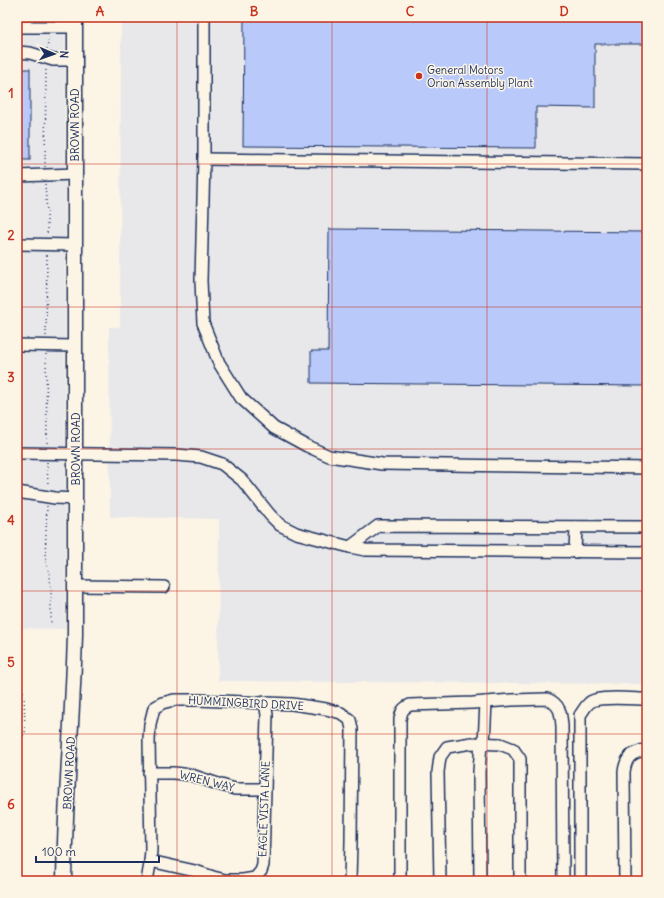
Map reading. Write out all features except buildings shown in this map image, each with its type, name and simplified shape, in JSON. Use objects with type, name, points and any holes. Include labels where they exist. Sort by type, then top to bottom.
[{"type":"main road","name":"BROWN ROAD","points":[[64,881],[74,682],[76,586],[76,22]]},
{"type":"street","points":[[204,17],[204,159],[200,280],[203,323],[219,363],[241,398],[274,428],[329,456],[382,464],[647,468]]},
{"type":"street","points":[[17,27],[49,27],[76,22]]},
{"type":"street","points":[[17,52],[30,53],[53,60],[75,60]]},
{"type":"street","points":[[204,159],[647,164]]},
{"type":"street","points":[[17,176],[76,174]]},
{"type":"street","points":[[17,244],[76,245]]},
{"type":"street","points":[[17,345],[76,346]]},
{"type":"street","points":[[17,453],[176,455],[201,457],[222,464],[242,480],[280,525],[296,533],[365,550],[647,552]]},
{"type":"street","points":[[17,492],[55,498],[76,499]]},
{"type":"street","points":[[350,547],[378,526],[647,527]]},
{"type":"street","points":[[575,552],[576,527]]},
{"type":"street","points":[[76,586],[164,587]]},
{"type":"street","points":[[400,881],[400,719],[405,708],[410,705],[547,699],[556,704],[562,726],[563,881]]},
{"type":"street","points":[[580,881],[580,715],[586,705],[598,699],[647,699]]},
{"type":"street","name":"HUMMINGBIRD DRIVE","points":[[147,881],[150,861],[150,724],[154,708],[162,702],[174,700],[292,704],[326,709],[341,713],[350,720],[352,729],[350,881]]},
{"type":"street","name":"EAGLE VISTA LANE","points":[[150,861],[196,871],[225,880],[244,880],[255,878],[261,871],[263,865],[267,715],[265,702]]},
{"type":"street","points":[[480,881],[479,772],[486,702]]},
{"type":"street","points":[[440,881],[438,772],[440,757],[447,747],[472,743],[500,744],[513,749],[520,759],[520,881]]},
{"type":"street","points":[[625,881],[625,764],[629,757],[647,749]]},
{"type":"street","name":"WREN WAY","points":[[149,773],[191,775],[236,789],[264,789]]},
{"type":"path","points":[[49,27],[46,58],[45,175],[47,213],[46,345],[48,477],[45,557],[50,577],[50,624]]},
{"type":"path","points":[[17,681],[24,693],[25,732],[17,748]]},
{"type":"shaded area","points":[[17,17],[65,17],[65,629],[17,628]]},
{"type":"shaded area","points":[[121,17],[647,17],[647,684],[218,681],[219,519],[110,517],[109,327],[120,327]]},
{"type":"place","name":"General Motors Orion Assembly Plant","points":[[419,76]]}]
